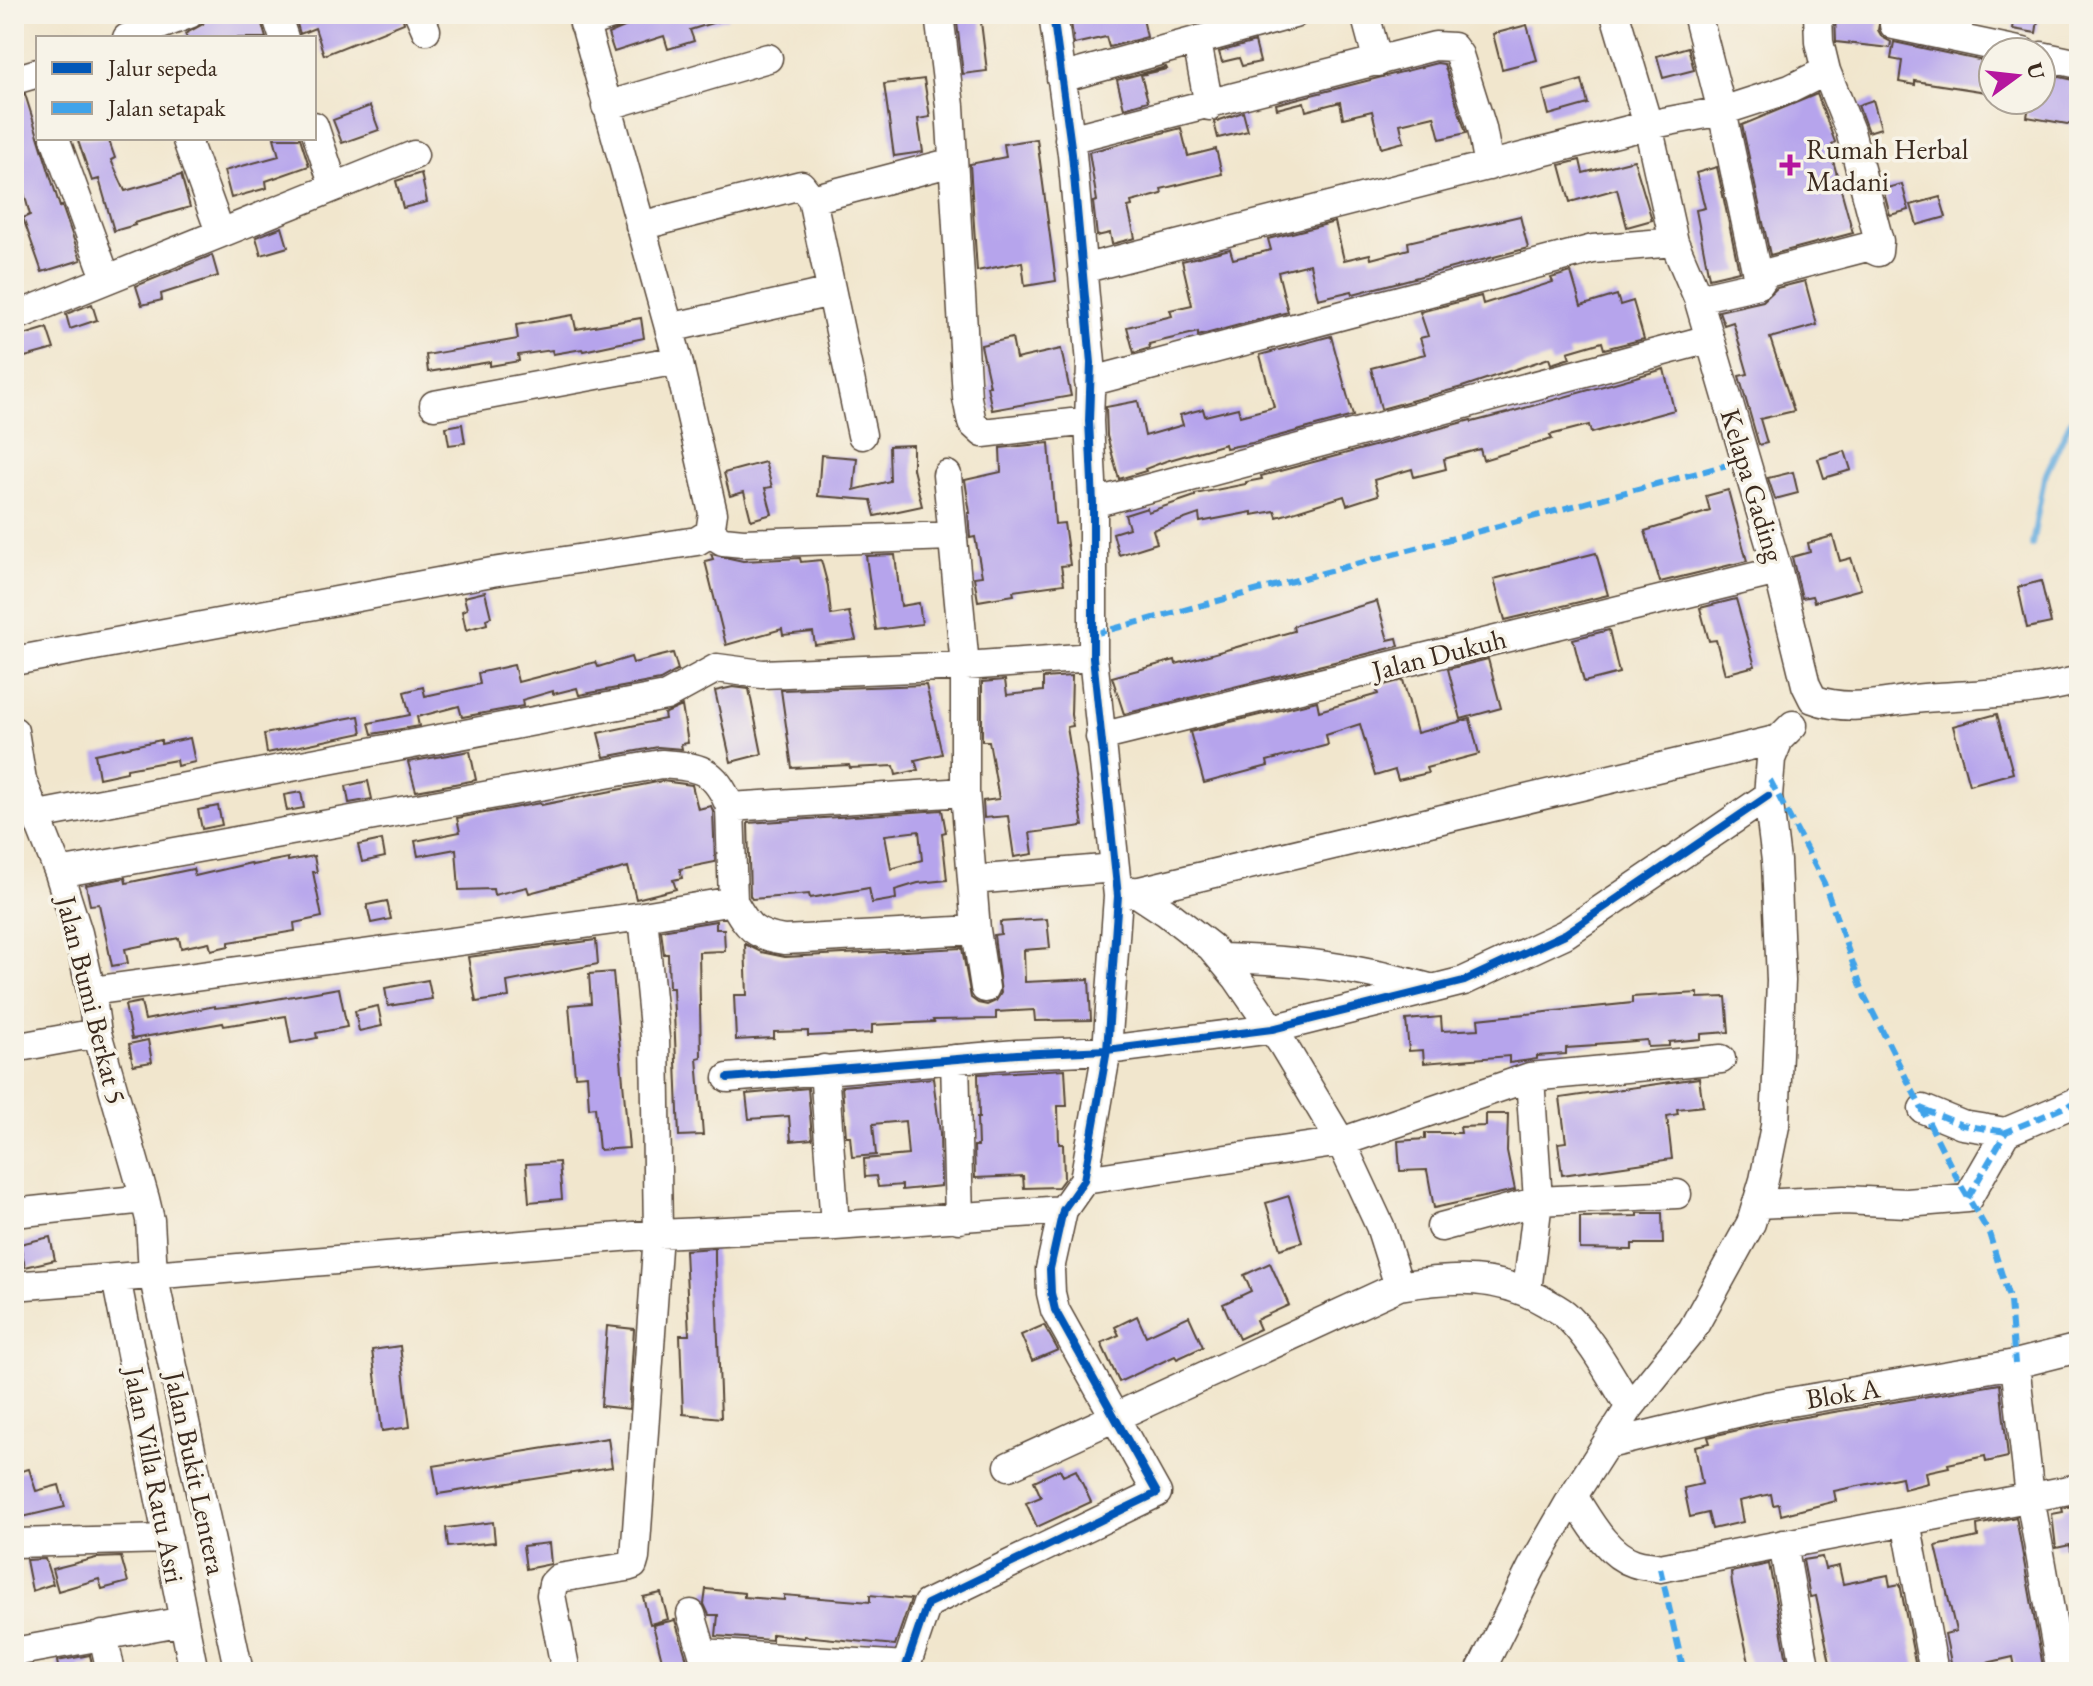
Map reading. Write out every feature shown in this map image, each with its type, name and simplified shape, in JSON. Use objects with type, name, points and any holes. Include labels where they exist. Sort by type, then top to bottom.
[{"type":"street","points":[[142,35],[189,14]]},
{"type":"street","points":[[276,14],[283,36]]},
{"type":"street","points":[[14,661],[492,572],[697,541],[710,533],[713,513],[678,360],[583,19],[615,14]]},
{"type":"street","points":[[939,14],[953,162],[967,398],[972,423],[983,433],[1089,421]]},
{"type":"street","points":[[691,1614],[705,1662],[905,1669],[927,1604],[1157,1493],[1055,1310],[1050,1278],[1063,1210],[1084,1180],[1107,1050],[1126,894],[1115,868],[1093,657],[1091,363],[1053,14]]},
{"type":"street","points":[[1061,78],[1294,14]]},
{"type":"street","points":[[1365,14],[1378,62]]},
{"type":"street","name":"Kelapa Gading","points":[[1615,14],[1648,125],[1674,242],[1698,298],[1778,571],[1806,685],[1813,699],[1858,706],[1920,698],[2040,690],[2079,680]]},
{"type":"street","points":[[1697,14],[1722,111],[1759,284]]},
{"type":"street","points":[[1698,298],[1759,284],[1767,273],[1867,247],[1878,252],[1879,241],[1850,131],[1826,71],[1819,42],[1818,14]]},
{"type":"street","points":[[1894,25],[1958,26],[1983,36]]},
{"type":"street","points":[[1197,42],[1209,106]]},
{"type":"street","points":[[1069,139],[1209,106],[1435,46],[1453,47],[1459,55],[1482,128],[1489,166]]},
{"type":"street","points":[[606,106],[768,58]]},
{"type":"street","points":[[2057,59],[2079,64]]},
{"type":"street","points":[[1082,269],[1648,125],[1722,111],[1790,89],[1826,71]]},
{"type":"street","points":[[316,132],[334,187]]},
{"type":"street","points":[[56,140],[106,278]]},
{"type":"street","points":[[187,140],[220,232]]},
{"type":"street","points":[[14,317],[414,155]]},
{"type":"street","points":[[812,199],[953,162]]},
{"type":"street","points":[[640,226],[801,185],[812,199],[862,435]]},
{"type":"street","points":[[1089,382],[1593,249],[1674,242]]},
{"type":"street","points":[[669,328],[831,292]]},
{"type":"street","points":[[1093,503],[1709,339]]},
{"type":"street","points":[[434,405],[678,360]]},
{"type":"street","points":[[947,475],[965,666],[965,792],[976,930],[985,988]]},
{"type":"street","points":[[710,533],[723,541],[754,543],[953,536]]},
{"type":"street","name":"Jalan Dukuh","points":[[1100,737],[1778,571]]},
{"type":"street","points":[[38,815],[666,696],[717,668],[762,674],[965,666],[1093,657]]},
{"type":"street","name":"Jalan Bumi Berkat 5","points":[[14,731],[18,780],[38,815],[78,933],[97,1033],[150,1220],[153,1274]]},
{"type":"street","points":[[1126,894],[1786,732],[1771,759],[1768,796],[1776,861],[1781,981],[1775,1126],[1751,1223],[1692,1330],[1630,1407],[1573,1496],[1532,1567],[1480,1672]]},
{"type":"street","points":[[59,873],[661,764],[696,767],[722,785],[730,807],[733,901],[750,927],[761,936],[784,940],[976,930]]},
{"type":"street","points":[[730,807],[965,792]]},
{"type":"street","points":[[728,1078],[1107,1050],[1272,1029],[1464,981],[1565,934],[1768,796]]},
{"type":"street","points":[[972,880],[1115,868]]},
{"type":"street","points":[[1126,894],[1166,912],[1211,947],[1272,1029],[1341,1142],[1380,1226],[1399,1286]]},
{"type":"street","points":[[91,991],[733,901]]},
{"type":"street","points":[[566,1672],[551,1595],[553,1584],[559,1578],[627,1567],[633,1565],[635,1558],[658,1234],[655,1038],[643,916]]},
{"type":"street","points":[[1221,958],[1283,959],[1334,965],[1386,975],[1433,989]]},
{"type":"street","points":[[14,1048],[97,1033]]},
{"type":"street","points":[[955,1059],[959,1219]]},
{"type":"street","points":[[1084,1180],[1341,1142],[1530,1077],[1721,1059]]},
{"type":"street","points":[[824,1069],[835,1226]]},
{"type":"street","points":[[1527,1291],[1538,1201],[1530,1077]]},
{"type":"street","points":[[1923,1109],[1962,1125],[2006,1132],[2079,1101]]},
{"type":"street","points":[[1757,1204],[1844,1200],[1907,1203],[1968,1198],[2006,1132]]},
{"type":"street","points":[[1441,1227],[1538,1201],[1677,1194]]},
{"type":"street","points":[[14,1213],[145,1199]]},
{"type":"street","points":[[14,1286],[658,1234],[959,1219],[1063,1210]]},
{"type":"street","name":"Jalan Bukit Lentera","points":[[153,1274],[239,1672]]},
{"type":"street","name":"Jalan Villa Ratu Asri","points":[[116,1278],[194,1672]]},
{"type":"street","points":[[1009,1466],[1399,1286],[1457,1279],[1496,1281],[1527,1291],[1566,1314],[1630,1407]]},
{"type":"street","name":"Blok A","points":[[1609,1444],[1766,1406],[2015,1364],[2079,1348]]},
{"type":"street","points":[[2015,1364],[2030,1497],[2061,1672]]},
{"type":"street","points":[[1573,1496],[1614,1552],[1632,1563],[1660,1568],[2079,1488]]},
{"type":"street","points":[[1906,1521],[1934,1672]]},
{"type":"street","points":[[14,1543],[168,1539]]},
{"type":"street","points":[[1783,1544],[1806,1672]]},
{"type":"street","points":[[14,1652],[46,1659],[103,1635],[184,1621]]},
{"type":"street","points":[[103,1635],[111,1672]]},
{"type":"building","points":[[206,14],[259,14],[265,36],[186,36],[203,24]]},
{"type":"building","points":[[294,14],[402,14],[404,23],[324,55],[315,28],[300,34]]},
{"type":"building","points":[[645,14],[728,14],[728,18],[690,30],[694,41],[668,49],[664,36],[614,52],[608,34]]},
{"type":"building","points":[[956,14],[980,14],[987,71],[963,74]]},
{"type":"building","points":[[1142,14],[1147,37],[1109,47],[1106,37],[1074,44],[1070,15]]},
{"type":"building","points":[[1835,14],[1881,14],[1878,30],[1882,37],[1891,42],[1890,48],[1836,42]]},
{"type":"building","points":[[2015,14],[2039,14],[2036,33],[2013,29]]},
{"type":"building","points":[[1527,25],[1537,60],[1502,69],[1493,34]]},
{"type":"building","points":[[1255,42],[1260,62],[1242,66],[1239,58],[1222,62],[1219,52]]},
{"type":"building","points":[[1894,42],[1977,60],[1977,91],[1915,81],[1915,85],[1899,82],[1902,61],[1891,59]]},
{"type":"building","points":[[1688,47],[1694,70],[1663,78],[1657,56]]},
{"type":"building","points":[[1437,63],[1444,64],[1466,133],[1440,139],[1434,116],[1400,124],[1404,142],[1381,148],[1372,111],[1343,118],[1340,102],[1306,111],[1304,102],[1277,109],[1276,104]]},
{"type":"building","points":[[1166,67],[1141,75],[1148,101],[1124,108],[1117,80]]},
{"type":"building","points":[[2057,76],[2079,81],[2079,126],[2027,117],[2057,116]]},
{"type":"building","points":[[924,79],[930,117],[918,119],[923,152],[894,156],[884,84]]},
{"type":"building","points":[[1582,80],[1588,104],[1549,115],[1543,91]]},
{"type":"building","points":[[25,94],[36,130],[36,140],[39,140],[60,207],[81,260],[42,272],[23,218],[30,215],[18,171],[14,172],[14,97]]},
{"type":"building","points":[[1817,94],[1835,142],[1832,144],[1835,156],[1832,157],[1853,233],[1770,255],[1742,125]]},
{"type":"building","points":[[1873,100],[1881,128],[1868,132],[1858,105]]},
{"type":"building","points":[[370,106],[379,130],[342,143],[333,120]]},
{"type":"building","points":[[1243,112],[1248,131],[1218,138],[1214,122]]},
{"type":"building","points":[[1181,128],[1188,156],[1216,149],[1222,174],[1161,189],[1162,194],[1131,202],[1132,206],[1128,207],[1135,238],[1112,244],[1110,233],[1097,236],[1093,202],[1097,201],[1089,152]]},
{"type":"building","points":[[1037,139],[1056,281],[1025,286],[1022,262],[977,271],[970,164],[1006,157],[1004,144]]},
{"type":"building","points":[[78,140],[109,140],[115,158],[111,160],[125,191],[181,175],[190,207],[114,231],[99,179],[92,181]]},
{"type":"building","points":[[275,140],[301,140],[309,166],[266,181],[267,188],[231,198],[224,171],[279,156]]},
{"type":"building","points":[[1580,160],[1583,173],[1634,160],[1652,220],[1627,227],[1617,189],[1570,202],[1560,165]]},
{"type":"building","points":[[1717,167],[1739,271],[1709,278],[1696,210],[1705,208],[1696,173]]},
{"type":"building","points":[[421,173],[427,202],[403,208],[396,181]]},
{"type":"building","points":[[1902,184],[1909,210],[1890,215],[1883,189]]},
{"type":"building","points":[[1940,197],[1946,217],[1917,225],[1911,205]]},
{"type":"building","points":[[1520,216],[1528,248],[1353,294],[1352,291],[1318,299],[1310,264],[1278,272],[1288,312],[1198,336],[1198,332],[1149,344],[1150,348],[1134,353],[1127,327],[1172,316],[1170,310],[1192,305],[1182,261],[1230,249],[1233,259],[1271,250],[1268,239],[1335,222],[1344,260],[1370,254],[1371,259],[1409,249],[1408,242]]},
{"type":"building","points":[[282,227],[288,247],[261,255],[256,237]]},
{"type":"building","points":[[212,255],[218,276],[161,294],[162,300],[142,305],[136,286]]},
{"type":"building","points":[[1571,272],[1581,306],[1617,295],[1620,305],[1633,301],[1644,339],[1604,349],[1602,342],[1568,352],[1570,358],[1551,364],[1549,358],[1462,387],[1381,409],[1371,368],[1425,354],[1420,338],[1428,336],[1420,312],[1481,296],[1483,304],[1553,282],[1551,278]]},
{"type":"building","points":[[1805,281],[1817,325],[1770,338],[1794,411],[1760,419],[1767,443],[1759,445],[1739,376],[1748,374],[1733,322],[1724,325],[1719,311],[1763,301],[1777,288]]},
{"type":"building","points":[[92,304],[97,320],[70,329],[66,314]]},
{"type":"building","points":[[573,315],[576,329],[641,318],[644,338],[583,351],[553,354],[552,350],[518,355],[519,361],[490,366],[490,362],[428,372],[426,355],[518,339],[516,325]]},
{"type":"building","points":[[47,328],[54,349],[14,360],[14,338]]},
{"type":"building","points":[[1331,336],[1353,416],[1252,443],[1226,448],[1225,444],[1119,479],[1107,436],[1106,407],[1138,401],[1145,436],[1183,425],[1180,415],[1203,409],[1205,416],[1238,408],[1240,416],[1274,407],[1260,355]]},
{"type":"building","points":[[1012,338],[1016,359],[1061,349],[1071,396],[992,410],[981,345]]},
{"type":"building","points":[[1664,369],[1674,410],[1591,433],[1589,425],[1550,435],[1552,439],[1483,460],[1480,449],[1444,459],[1446,469],[1414,477],[1412,469],[1374,480],[1378,495],[1347,505],[1344,496],[1277,517],[1275,511],[1252,515],[1252,512],[1200,522],[1199,514],[1153,530],[1157,543],[1119,555],[1113,533],[1129,528],[1125,515],[1147,508],[1148,512],[1195,494],[1246,484],[1262,479],[1261,476]]},
{"type":"building","points":[[462,424],[465,443],[449,445],[446,427]]},
{"type":"building","points":[[1049,443],[1055,524],[1064,523],[1070,565],[1061,566],[1064,584],[1013,591],[1014,595],[978,601],[974,577],[982,576],[975,537],[970,538],[965,480],[1001,472],[1000,448]]},
{"type":"building","points":[[913,445],[913,469],[922,506],[875,516],[871,500],[818,496],[821,455],[857,458],[854,490],[890,481],[889,446]]},
{"type":"building","points":[[1845,451],[1851,470],[1824,478],[1818,459]]},
{"type":"building","points":[[765,462],[772,487],[765,488],[772,514],[751,520],[744,492],[730,496],[724,473]]},
{"type":"building","points":[[1793,472],[1798,493],[1775,499],[1768,478]]},
{"type":"building","points":[[1728,490],[1747,561],[1660,582],[1645,531],[1710,511],[1706,496]]},
{"type":"building","points":[[1833,536],[1840,561],[1851,558],[1861,589],[1814,602],[1812,596],[1802,598],[1792,557],[1810,552],[1808,543]]},
{"type":"building","points":[[1596,553],[1608,595],[1505,620],[1494,579]]},
{"type":"building","points":[[711,554],[743,561],[821,560],[831,615],[849,612],[856,640],[815,645],[813,632],[783,635],[782,629],[726,645],[705,561],[713,559]]},
{"type":"building","points":[[895,555],[901,606],[919,603],[922,624],[876,630],[866,556]]},
{"type":"building","points":[[2041,581],[2051,623],[2027,628],[2018,587]]},
{"type":"building","points":[[485,592],[491,617],[486,619],[487,624],[466,630],[462,611],[467,609],[464,597]]},
{"type":"building","points":[[1736,599],[1755,666],[1725,674],[1716,640],[1709,641],[1700,608]]},
{"type":"building","points":[[1377,601],[1388,640],[1397,638],[1399,646],[1124,714],[1112,677],[1175,660],[1176,664],[1294,631],[1293,626]]},
{"type":"building","points":[[1609,630],[1619,673],[1584,682],[1573,639]]},
{"type":"building","points":[[673,653],[678,670],[660,680],[579,695],[577,688],[553,694],[553,691],[522,700],[523,706],[462,717],[459,706],[417,717],[419,726],[372,734],[369,723],[410,715],[404,692],[423,687],[425,696],[480,684],[478,673],[514,665],[518,682],[596,662],[598,667],[631,657],[633,663]]},
{"type":"building","points":[[1488,659],[1501,708],[1461,719],[1448,669]]},
{"type":"building","points":[[1072,676],[1073,726],[1067,727],[1083,826],[1030,833],[1033,854],[1014,857],[1008,816],[984,818],[983,801],[999,799],[989,741],[982,741],[982,682],[1005,680],[1007,695],[1043,691],[1043,678]]},
{"type":"building","points":[[1403,680],[1417,733],[1470,719],[1479,754],[1426,768],[1428,773],[1398,780],[1395,770],[1375,776],[1360,724],[1326,735],[1328,745],[1267,761],[1268,766],[1204,783],[1190,732],[1317,701],[1319,711],[1378,694],[1376,687]]},
{"type":"building","points":[[926,685],[942,754],[915,760],[918,770],[896,775],[894,766],[792,768],[781,690]]},
{"type":"building","points":[[733,687],[749,689],[762,754],[731,762],[715,691]]},
{"type":"building","points":[[682,706],[688,743],[681,744],[682,749],[658,747],[604,757],[598,733],[665,719],[664,714]]},
{"type":"building","points":[[1997,714],[2013,773],[1969,785],[1953,726]]},
{"type":"building","points":[[359,716],[362,733],[267,753],[264,734]]},
{"type":"building","points":[[190,738],[195,762],[177,766],[176,760],[99,778],[95,754],[161,740],[161,744]]},
{"type":"building","points":[[470,751],[476,780],[416,791],[408,762]]},
{"type":"building","points":[[368,781],[372,799],[349,803],[346,786]]},
{"type":"building","points":[[662,781],[692,785],[698,809],[711,806],[713,811],[715,862],[680,869],[682,878],[673,880],[676,889],[636,899],[628,867],[529,893],[527,887],[494,895],[493,889],[459,890],[456,849],[418,856],[415,841],[460,832],[457,818]]},
{"type":"building","points":[[301,792],[304,808],[287,811],[284,795]]},
{"type":"building","points":[[218,806],[222,825],[202,829],[198,810]]},
{"type":"building","points":[[942,810],[946,832],[942,833],[947,880],[918,883],[895,890],[896,899],[872,903],[869,888],[810,898],[809,894],[752,899],[748,823]],"holes":[[[919,831],[922,860],[891,869],[885,835]]]},
{"type":"building","points":[[382,840],[385,857],[362,862],[358,845]]},
{"type":"building","points":[[314,856],[317,872],[313,872],[322,917],[294,923],[295,931],[229,942],[229,946],[211,950],[209,942],[181,948],[179,938],[125,949],[128,963],[112,966],[99,904],[90,905],[86,885],[125,878],[126,883],[193,869],[195,876],[251,863]]},
{"type":"building","points":[[387,901],[391,919],[371,923],[367,905]]},
{"type":"building","points":[[1047,919],[1050,948],[1024,950],[1025,982],[1089,979],[1091,1020],[1035,1021],[1034,1010],[996,1012],[996,1019],[872,1025],[872,1033],[808,1036],[808,1031],[774,1032],[774,1038],[736,1040],[734,995],[747,995],[745,944],[761,952],[785,957],[962,948],[971,998],[987,1005],[996,1001],[1001,993],[994,935],[1001,934],[1000,922]]},
{"type":"building","points":[[716,921],[716,929],[724,929],[725,951],[699,952],[701,1057],[697,1058],[703,1135],[679,1136],[673,988],[669,988],[668,954],[664,954],[661,930]]},
{"type":"building","points":[[596,940],[598,964],[507,982],[509,997],[476,1002],[468,957]]},
{"type":"building","points":[[613,972],[629,1148],[599,1150],[595,1107],[589,1108],[587,1075],[575,1076],[569,1005],[591,1003],[589,974]]},
{"type":"building","points":[[428,980],[432,999],[388,1006],[385,988]]},
{"type":"building","points":[[339,988],[347,1027],[316,1033],[317,1038],[291,1043],[286,1016],[132,1039],[125,1005],[141,1002],[145,1020],[215,1006],[242,1005]]},
{"type":"building","points":[[1698,993],[1698,998],[1726,997],[1729,1032],[1701,1034],[1701,1039],[1669,1042],[1669,1046],[1648,1047],[1647,1040],[1566,1048],[1566,1054],[1537,1056],[1537,1059],[1509,1063],[1509,1056],[1424,1063],[1423,1050],[1409,1051],[1406,1020],[1441,1017],[1442,1031],[1479,1029],[1478,1019],[1632,1003],[1632,997]]},
{"type":"building","points":[[378,1006],[382,1026],[359,1031],[355,1011]]},
{"type":"building","points":[[148,1040],[152,1062],[133,1065],[129,1044]]},
{"type":"building","points":[[1065,1069],[1067,1106],[1058,1106],[1064,1179],[1058,1187],[1024,1188],[1023,1176],[975,1178],[978,1074]]},
{"type":"building","points":[[933,1078],[940,1133],[941,1186],[902,1190],[902,1185],[878,1187],[876,1176],[865,1177],[864,1159],[908,1155],[905,1121],[873,1124],[876,1155],[852,1157],[850,1136],[846,1136],[842,1086]]},
{"type":"building","points":[[1699,1078],[1703,1106],[1677,1109],[1678,1114],[1667,1116],[1672,1159],[1562,1175],[1558,1143],[1566,1142],[1560,1098]]},
{"type":"building","points":[[808,1088],[812,1139],[791,1141],[789,1116],[749,1119],[746,1094]]},
{"type":"building","points":[[1486,1114],[1508,1114],[1507,1151],[1515,1190],[1434,1208],[1427,1170],[1400,1171],[1398,1141],[1425,1139],[1425,1133],[1461,1133],[1460,1127],[1486,1126]]},
{"type":"building","points":[[559,1162],[562,1199],[529,1202],[526,1164]]},
{"type":"building","points":[[1289,1196],[1302,1242],[1280,1249],[1266,1203]]},
{"type":"building","points":[[1638,1213],[1662,1213],[1663,1244],[1632,1244],[1632,1250],[1580,1249],[1580,1217],[1638,1216]]},
{"type":"building","points":[[50,1237],[55,1260],[25,1267],[20,1244]]},
{"type":"building","points":[[715,1248],[721,1418],[683,1414],[680,1335],[689,1335],[685,1250]]},
{"type":"building","points":[[1270,1263],[1289,1305],[1256,1320],[1260,1329],[1239,1339],[1223,1304],[1251,1291],[1244,1275]]},
{"type":"building","points":[[1137,1316],[1146,1336],[1189,1316],[1203,1347],[1177,1359],[1175,1356],[1119,1382],[1101,1343],[1119,1335],[1115,1327]]},
{"type":"building","points":[[1044,1325],[1058,1350],[1032,1361],[1021,1335]]},
{"type":"building","points":[[607,1326],[634,1329],[629,1409],[601,1406]]},
{"type":"building","points":[[400,1346],[410,1427],[382,1431],[372,1350]]},
{"type":"building","points":[[2000,1384],[2008,1457],[1986,1462],[1985,1456],[1948,1464],[1949,1467],[1926,1472],[1928,1483],[1904,1489],[1902,1477],[1834,1491],[1836,1501],[1781,1515],[1779,1504],[1773,1505],[1771,1494],[1739,1501],[1743,1522],[1712,1529],[1708,1513],[1690,1517],[1684,1488],[1702,1484],[1695,1446],[1710,1443],[1708,1437],[1769,1423]]},
{"type":"building","points":[[608,1438],[612,1467],[438,1494],[433,1466]]},
{"type":"building","points":[[29,1469],[36,1491],[59,1485],[65,1507],[14,1519],[14,1473]]},
{"type":"building","points":[[1060,1469],[1063,1476],[1076,1470],[1091,1502],[1037,1527],[1026,1503],[1041,1497],[1034,1481]]},
{"type":"building","points":[[2079,1505],[2079,1551],[2071,1551],[2070,1545],[2056,1548],[2052,1514],[2063,1512],[2062,1508]]},
{"type":"building","points":[[2016,1517],[2044,1672],[2016,1672],[2013,1657],[1982,1664],[1984,1672],[1961,1672],[1960,1665],[1952,1667],[1945,1634],[1956,1631],[1936,1546],[1978,1537],[1977,1525]]},
{"type":"building","points":[[493,1522],[495,1542],[448,1547],[446,1528]]},
{"type":"building","points":[[549,1543],[551,1564],[526,1569],[523,1546]]},
{"type":"building","points":[[121,1557],[128,1582],[102,1589],[99,1579],[58,1591],[52,1569],[96,1558]]},
{"type":"building","points":[[1822,1557],[1825,1569],[1839,1566],[1843,1584],[1888,1575],[1890,1586],[1900,1584],[1917,1672],[1832,1672],[1816,1596],[1810,1597],[1803,1560]]},
{"type":"building","points":[[45,1559],[53,1584],[32,1591],[26,1560]]},
{"type":"building","points":[[1769,1564],[1789,1672],[1751,1672],[1732,1584],[1731,1572]]},
{"type":"building","points":[[706,1589],[744,1593],[744,1597],[784,1600],[784,1595],[870,1602],[870,1595],[911,1599],[895,1645],[772,1634],[772,1640],[716,1636],[718,1615],[709,1615],[704,1604]]},
{"type":"building","points":[[661,1593],[668,1619],[650,1624],[643,1597]]},
{"type":"building","points":[[675,1620],[690,1670],[665,1672],[653,1625]]},
{"type":"building","points":[[90,1655],[92,1664],[79,1666],[80,1670],[59,1672],[57,1661]]},
{"type":"waterway","points":[[2032,545],[2044,478],[2072,418],[2079,415]]},
{"type":"marked path","points":[[1094,634],[1746,460]]},
{"type":"marked path","points":[[1770,780],[1824,883],[1865,997],[1960,1184],[1989,1233],[2010,1301],[2015,1364]]},
{"type":"marked path","points":[[1968,1198],[2006,1132],[2079,1101]]},
{"type":"marked path","points":[[1923,1109],[1962,1125],[2006,1132]]},
{"type":"marked path","points":[[1660,1568],[1684,1672]]},
{"type":"cycle path","points":[[904,1672],[927,1604],[1157,1493],[1055,1310],[1051,1293],[1050,1269],[1063,1210],[1084,1180],[1107,1050],[1118,896],[1093,657],[1091,363],[1072,154],[1053,14]]},
{"type":"cycle path","points":[[728,1078],[1017,1054],[1107,1050],[1272,1029],[1464,981],[1565,934],[1768,796]]},
{"type":"place","name":"Rumah Herbal Madani","points":[[1790,165]]}]
